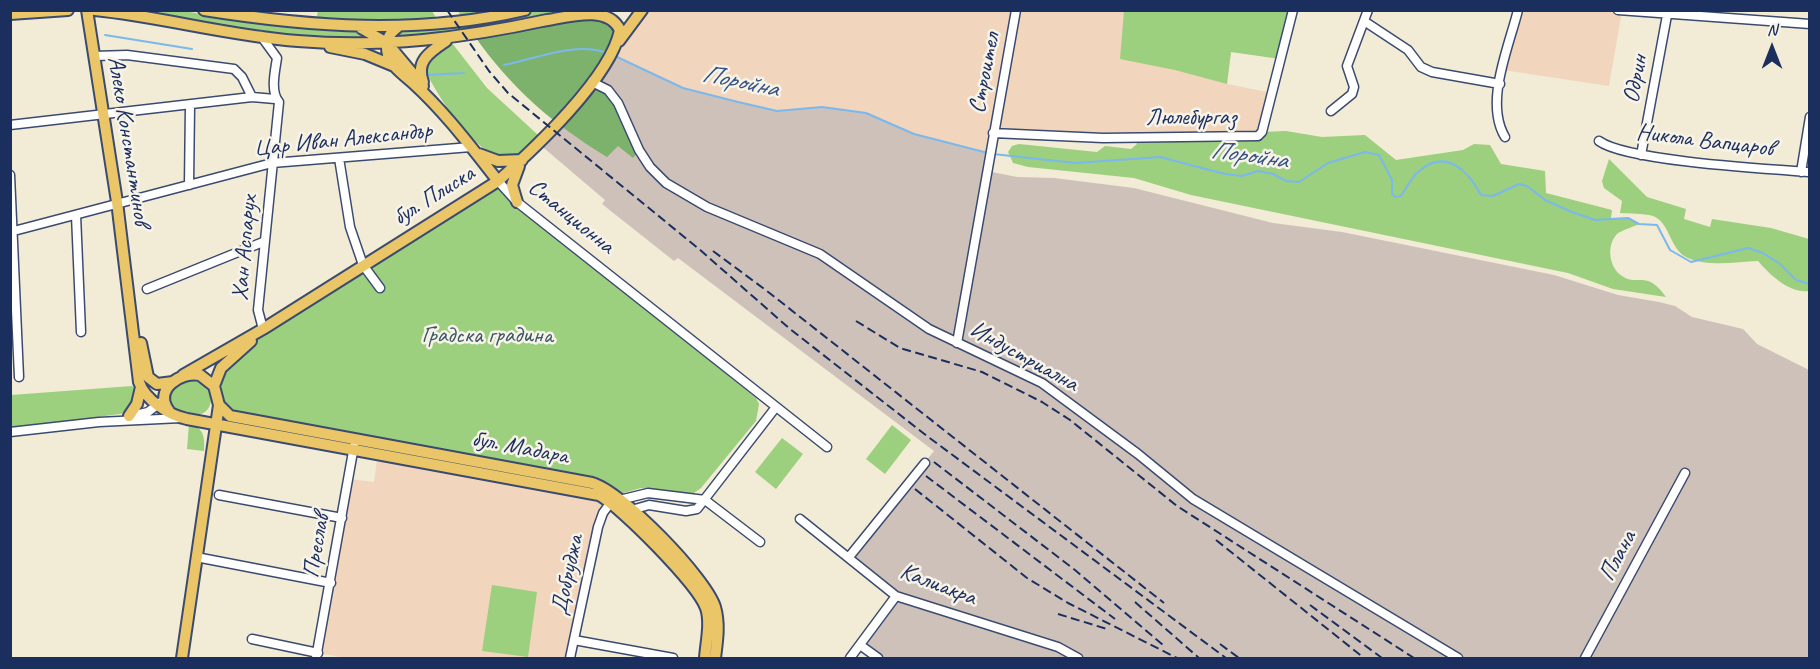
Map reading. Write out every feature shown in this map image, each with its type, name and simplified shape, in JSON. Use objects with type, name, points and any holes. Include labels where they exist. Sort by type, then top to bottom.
[{"type":"main road","points":[[10,14],[68,10]]},
{"type":"main road","name":"Алеко Константинов","points":[[87,10],[117,202],[128,301],[141,387]]},
{"type":"main road","points":[[95,10],[298,41],[365,54],[394,66]]},
{"type":"main road","points":[[204,10],[315,25],[398,27],[464,22],[525,10]]},
{"type":"main road","points":[[298,41],[387,43],[448,39],[588,10]]},
{"type":"main road","points":[[617,43],[642,10]]},
{"type":"main road","points":[[542,21],[604,15],[617,24],[620,30],[617,43]]},
{"type":"main road","points":[[357,26],[387,43],[436,103]]},
{"type":"main road","points":[[394,66],[388,56],[387,43],[392,32],[398,27]]},
{"type":"main road","points":[[436,103],[422,79],[421,63],[424,57],[448,39]]},
{"type":"main road","name":"бул. Плиска","points":[[178,378],[263,329],[498,181],[522,160],[592,82],[617,43]]},
{"type":"main road","name":"Станционна","points":[[394,66],[436,103],[498,181]]},
{"type":"main road","points":[[473,150],[498,161],[522,160]]},
{"type":"main road","points":[[517,202],[512,185],[514,174],[522,160]]},
{"type":"main road","name":"Алеко Константинов","points":[[127,278],[134,299],[146,373],[157,384],[178,378]]},
{"type":"main road","name":"бул. Плиска","points":[[216,396],[221,368],[263,329]]},
{"type":"main road","points":[[164,405],[178,378],[200,375],[216,396],[217,423],[182,658]]},
{"type":"main road","points":[[129,416],[137,404],[141,387],[164,405],[203,428],[208,439],[205,493]]},
{"type":"main road","points":[[189,419],[214,409],[216,396]]},
{"type":"main road","name":"бул. Мадара","points":[[216,396],[230,416],[355,444]]},
{"type":"main road","name":"бул. Мадара","points":[[189,419],[592,483],[629,511],[698,580],[712,600],[718,621],[708,658]]},
{"type":"street","name":"Строител","points":[[957,342],[1016,10]]},
{"type":"street","name":"Люлебургаз","points":[[993,137],[1258,136],[1262,132],[1293,10]]},
{"type":"street","points":[[1331,111],[1352,94],[1354,87],[1347,66],[1368,10]]},
{"type":"street","points":[[1505,137],[1497,121],[1500,84],[1518,10]]},
{"type":"street","points":[[1618,10],[1809,24]]},
{"type":"street","name":"Одрин","points":[[1641,155],[1668,12]]},
{"type":"street","points":[[1364,21],[1408,50],[1421,67],[1432,72],[1500,84]]},
{"type":"street","name":"Хан Аспарух","points":[[261,36],[277,58],[275,99],[279,102],[263,242],[258,310],[263,329]]},
{"type":"street","points":[[94,56],[139,57],[234,69],[242,77],[252,97]]},
{"type":"street","name":"Индустриална","points":[[592,82],[608,90],[618,103],[639,150],[650,167],[666,183],[707,207],[820,254],[914,321],[1042,383],[1138,454],[1193,499],[1458,658]]},
{"type":"street","points":[[10,125],[190,106],[252,97],[275,99]]},
{"type":"street","points":[[189,185],[190,106]]},
{"type":"street","points":[[1805,172],[1809,117]]},
{"type":"street","name":"Никола Вапцаров","points":[[1599,141],[1606,146],[1641,155],[1805,172]]},
{"type":"street","name":"Цар Иван Александър","points":[[12,232],[117,202],[272,163],[473,150]]},
{"type":"street","points":[[339,158],[350,226],[363,265],[380,288]]},
{"type":"street","points":[[10,175],[19,377]]},
{"type":"street","name":"Станционна","points":[[498,181],[517,202],[827,447]]},
{"type":"street","points":[[76,215],[81,332]]},
{"type":"street","points":[[147,289],[263,242]]},
{"type":"street","points":[[99,422],[148,412],[164,405]]},
{"type":"street","points":[[629,511],[649,505],[692,511],[705,500],[777,407]]},
{"type":"street","points":[[10,432],[99,422],[189,419]]},
{"type":"street","name":"Преслав","points":[[317,656],[355,444]]},
{"type":"street","points":[[849,557],[925,463]]},
{"type":"street","name":"Плана","points":[[1585,658],[1685,473]]},
{"type":"street","points":[[617,500],[648,493],[705,500],[760,542]]},
{"type":"street","points":[[219,495],[342,518]]},
{"type":"street","name":"Добруджа","points":[[570,658],[598,527],[617,500]]},
{"type":"street","name":"Калиакра","points":[[800,519],[896,596],[1058,647],[1078,658]]},
{"type":"street","points":[[196,557],[331,583]]},
{"type":"street","points":[[850,658],[896,596]]},
{"type":"street","points":[[252,639],[317,656]]},
{"type":"street","points":[[574,640],[673,658]]},
{"type":"street","points":[[860,645],[878,658]]},
{"type":"shaded area","points":[[642,11],[1293,11],[1231,52],[1227,84],[1272,93],[1258,136],[994,133],[990,153],[914,134],[866,113],[822,107],[777,111],[683,88],[611,55]]},
{"type":"shaded area","points":[[1518,11],[1622,11],[1609,86],[1503,70]]},
{"type":"shaded area","points":[[611,55],[683,88],[777,111],[822,107],[866,113],[914,134],[990,153],[987,171],[1017,177],[1054,178],[1134,188],[1273,223],[1342,232],[1554,275],[1618,295],[1675,306],[1692,317],[1743,329],[1757,344],[1809,370],[1809,658],[878,658],[860,645],[896,596],[849,557],[934,451],[678,258],[674,261],[602,204],[605,200],[538,143]]},
{"type":"shaded area","points":[[378,453],[611,502],[603,513],[571,658],[345,658],[318,653],[349,479],[374,482]]},
{"type":"green space","points":[[115,11],[183,11],[264,24],[364,32],[376,39],[299,39]]},
{"type":"green space","points":[[318,11],[432,11],[440,24],[464,21],[458,11],[525,11],[479,20],[538,11],[571,11],[515,23],[391,40],[399,28],[315,25]]},
{"type":"green space","points":[[1124,11],[1293,11],[1280,59],[1231,52],[1227,84],[1175,70],[1120,59]]},
{"type":"green space","points":[[596,14],[620,30],[592,82],[608,90],[639,150],[633,158],[618,146],[607,157],[568,131],[533,103],[502,72],[473,34]]},
{"type":"green space","points":[[452,43],[487,88],[538,135],[520,155],[506,158],[491,153],[463,128],[439,95],[424,68],[430,55]]},
{"type":"green space","points":[[1286,131],[1322,137],[1365,135],[1396,160],[1463,150],[1474,144],[1490,145],[1501,164],[1545,171],[1546,193],[1612,210],[1611,218],[1628,218],[1639,224],[1617,234],[1611,244],[1610,256],[1614,268],[1628,279],[1653,283],[1666,297],[1613,289],[1568,273],[1191,195],[1134,178],[1028,167],[1013,163],[1008,152],[1012,146],[1019,144],[1097,152],[1105,146],[1131,149],[1137,144],[1134,137]]},
{"type":"green space","points":[[1609,159],[1647,197],[1686,209],[1684,219],[1710,227],[1712,219],[1771,228],[1809,239],[1809,291],[1787,286],[1758,261],[1723,263],[1696,261],[1688,258],[1677,249],[1659,219],[1649,215],[1620,213],[1622,201],[1604,188],[1602,181]]},
{"type":"green space","name":"Градска градина","points":[[497,188],[756,398],[759,404],[756,421],[701,488],[691,495],[641,488],[623,493],[604,482],[236,413],[225,403],[222,394],[224,375],[233,362],[260,337]]},
{"type":"green space","points":[[197,377],[211,388],[211,403],[206,411],[192,416],[170,407],[168,395],[177,383]]},
{"type":"green space","points":[[132,386],[135,389],[135,402],[127,413],[11,429],[11,395]]},
{"type":"green space","points":[[189,424],[201,430],[204,451],[187,449]]},
{"type":"green space","points":[[892,425],[911,440],[885,474],[866,459]]},
{"type":"green space","points":[[782,438],[803,454],[776,489],[755,472]]},
{"type":"green space","points":[[492,585],[537,592],[528,657],[482,651]]},
{"type":"waterway","name":"Поройна","points":[[105,35],[192,49]]},
{"type":"waterway","points":[[504,65],[569,50],[595,50],[607,53]]},
{"type":"waterway","name":"Поройна","points":[[615,56],[683,88],[777,111],[822,107],[866,113],[914,134],[988,153]]},
{"type":"waterway","points":[[427,75],[464,73]]},
{"type":"waterway","name":"Поройна","points":[[993,154],[1075,163],[1160,157],[1225,174],[1242,176],[1258,171],[1273,174],[1286,181],[1299,182],[1328,163],[1365,152],[1379,155],[1392,180],[1392,194],[1395,197],[1401,196],[1415,174],[1428,165],[1447,162],[1463,171],[1481,195],[1493,196],[1519,184],[1527,186],[1545,200],[1595,220],[1628,218],[1639,224],[1657,225],[1670,250],[1691,262],[1748,248],[1763,253],[1780,264],[1796,280],[1810,284]]},
{"type":"railway","points":[[447,10],[489,71],[508,93],[699,249],[790,329],[927,436],[1226,658]]},
{"type":"railway","points":[[713,251],[1164,603]]},
{"type":"railway","points":[[856,321],[900,348],[982,372],[1042,402],[1070,420],[1177,506],[1414,658]]},
{"type":"railway","points":[[934,462],[1075,570],[1163,645]]},
{"type":"railway","points":[[926,476],[1115,619]]},
{"type":"railway","points":[[915,489],[1027,578],[1068,603],[1177,658]]},
{"type":"railway","points":[[1216,540],[1364,658]]},
{"type":"railway","points":[[1135,602],[1199,658]]},
{"type":"railway","points":[[1310,605],[1382,658]]},
{"type":"railway","points":[[1058,614],[1107,629]]},
{"type":"railway","points":[[1220,644],[1239,658]]}]
